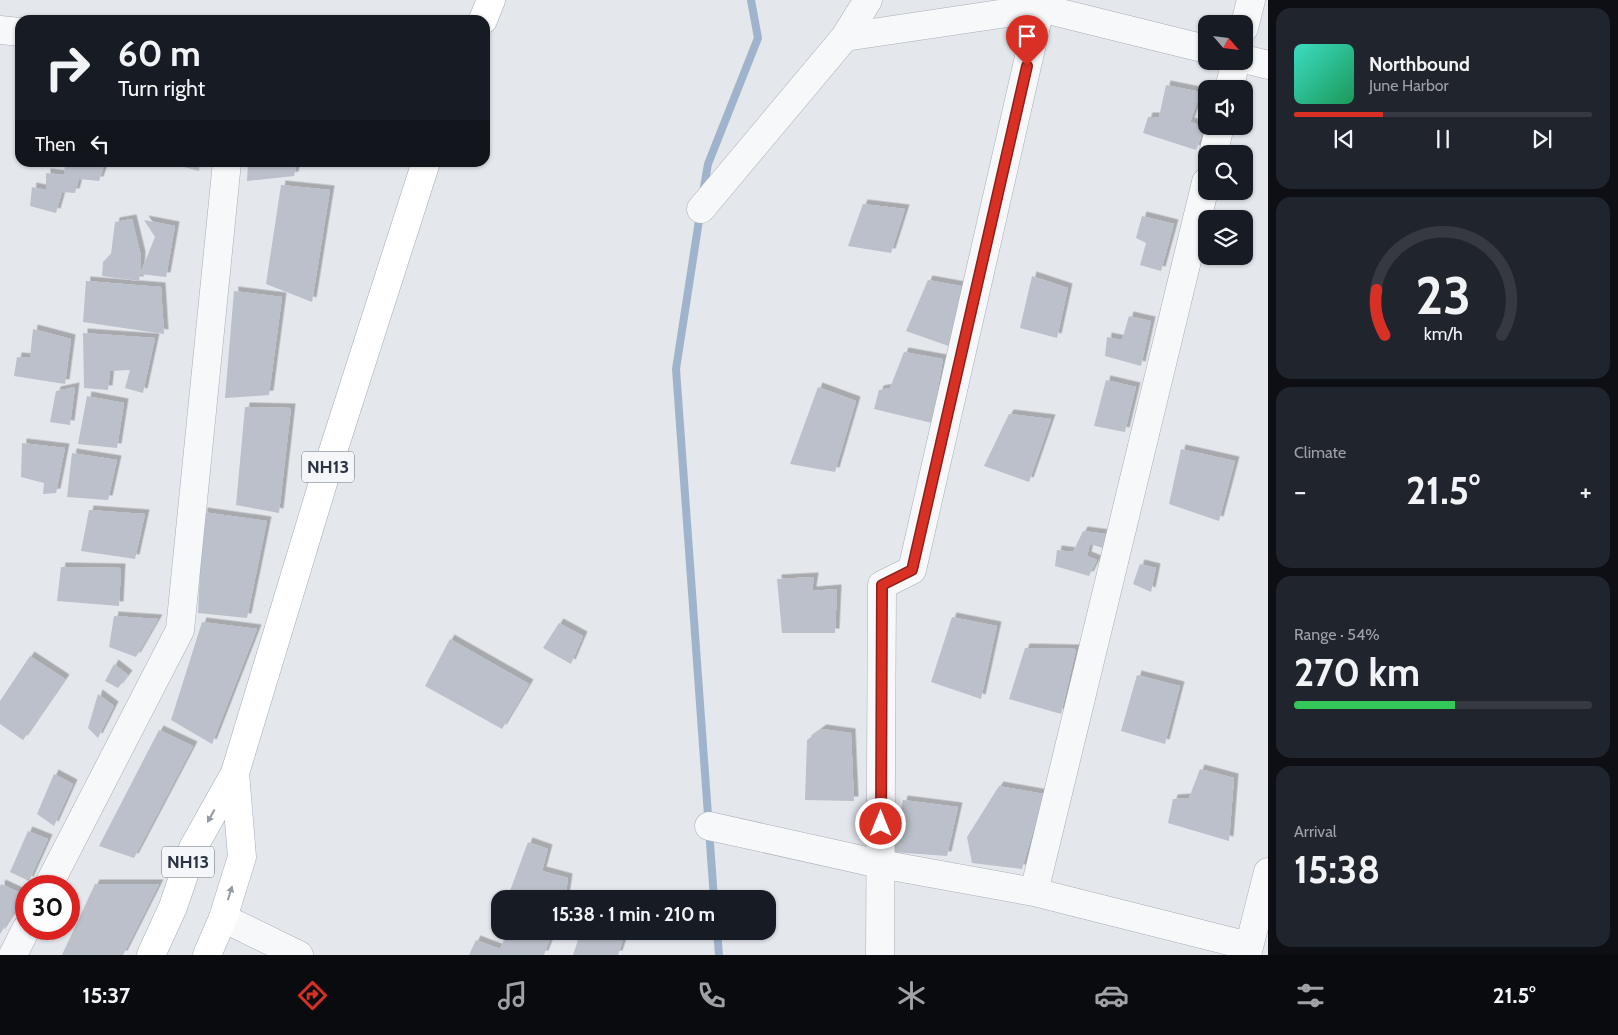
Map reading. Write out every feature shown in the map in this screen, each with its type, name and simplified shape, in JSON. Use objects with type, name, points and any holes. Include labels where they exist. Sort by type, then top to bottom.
[{"type":"main road","points":[[485,15],[491,0]]},
{"type":"main road","name":"NH13","points":[[151,955],[172,907],[193,848],[234,773],[326,473],[424,167]]},
{"type":"main road","name":"NH13","points":[[208,955],[223,918],[242,857],[234,773]]},
{"type":"street","points":[[701,209],[845,37],[868,0]]},
{"type":"street","points":[[1247,15],[1250,0]]},
{"type":"street","points":[[845,37],[1041,4],[1198,47]]},
{"type":"street","points":[[880,955],[882,585],[912,570],[1041,4]]},
{"type":"street","points":[[0,30],[15,32]]},
{"type":"street","points":[[1253,61],[1268,65]]},
{"type":"street","points":[[54,875],[180,630],[226,167]]},
{"type":"street","points":[[1034,892],[1202,200]]},
{"type":"street","points":[[709,826],[880,864],[1034,892],[1248,950],[1268,872]]},
{"type":"street","points":[[223,918],[299,955]]},
{"type":"street","points":[[13,955],[20,940]]},
{"type":"building","points":[[1166,85],[1198,91],[1198,100],[1190,122],[1198,125],[1198,135],[1202,135],[1196,150],[1143,133],[1148,117],[1159,117]]},
{"type":"building","points":[[65,167],[104,167],[99,181],[79,179],[75,193],[62,192],[56,213],[30,206],[32,187],[46,190],[46,173],[64,175]]},
{"type":"building","points":[[184,167],[199,167],[199,171]]},
{"type":"building","points":[[248,167],[296,167],[294,176],[247,181]]},
{"type":"building","points":[[281,185],[330,190],[312,302],[266,284]]},
{"type":"building","points":[[863,204],[905,209],[891,253],[848,246]]},
{"type":"building","points":[[1142,216],[1174,224],[1161,271],[1140,265],[1146,243],[1136,238]]},
{"type":"building","points":[[132,219],[141,256],[139,281],[102,276],[103,262],[111,254],[115,222]]},
{"type":"building","points":[[144,220],[175,226],[166,277],[140,274],[155,237]]},
{"type":"building","points":[[1032,276],[1068,288],[1057,338],[1020,328]]},
{"type":"building","points":[[928,280],[972,288],[954,348],[906,331]]},
{"type":"building","points":[[86,281],[161,287],[164,334],[83,322]]},
{"type":"building","points":[[234,291],[282,297],[269,395],[225,398]]},
{"type":"building","points":[[1129,316],[1151,321],[1141,366],[1105,356],[1107,337],[1122,340]]},
{"type":"building","points":[[33,329],[71,339],[65,384],[14,376],[17,357],[30,358]]},
{"type":"building","points":[[83,333],[155,338],[143,393],[125,388],[130,370],[110,371],[108,390],[84,388]]},
{"type":"building","points":[[904,352],[943,359],[932,423],[874,409],[879,390],[890,388]]},
{"type":"building","points":[[1106,380],[1136,387],[1125,432],[1094,426]]},
{"type":"building","points":[[75,387],[70,425],[50,422],[56,391]]},
{"type":"building","points":[[818,387],[856,401],[835,472],[790,464]]},
{"type":"building","points":[[87,396],[124,403],[117,448],[78,444]]},
{"type":"building","points":[[245,407],[291,408],[279,513],[236,505]]},
{"type":"building","points":[[1009,414],[1051,419],[1029,482],[984,466]]},
{"type":"building","points":[[22,443],[65,448],[56,493],[43,494],[44,483],[21,477]]},
{"type":"building","points":[[1181,449],[1235,461],[1219,521],[1169,504]]},
{"type":"building","points":[[72,453],[117,460],[108,500],[67,497]]},
{"type":"building","points":[[89,510],[145,514],[135,559],[81,551]]},
{"type":"building","points":[[203,512],[267,521],[247,618],[198,613]]},
{"type":"building","points":[[1083,531],[1106,534],[1103,548],[1090,544],[1087,556],[1097,560],[1089,576],[1055,566],[1057,550],[1073,552]]},
{"type":"building","points":[[1140,564],[1156,568],[1151,592],[1133,584]]},
{"type":"building","points":[[61,567],[121,568],[119,606],[57,601]]},
{"type":"building","points":[[814,577],[812,591],[837,589],[835,633],[782,633],[777,579]]},
{"type":"building","points":[[114,616],[158,619],[136,657],[109,647]]},
{"type":"building","points":[[952,617],[997,626],[981,699],[931,682]]},
{"type":"building","points":[[202,622],[257,629],[212,744],[171,720]]},
{"type":"building","points":[[559,623],[583,636],[571,664],[543,648]]},
{"type":"building","points":[[450,639],[529,684],[502,729],[425,686]]},
{"type":"building","points":[[1025,648],[1076,649],[1061,714],[1009,699]]},
{"type":"building","points":[[30,656],[65,679],[23,740],[0,724],[0,701]]},
{"type":"building","points":[[114,664],[128,675],[118,688],[105,681]]},
{"type":"building","points":[[1137,675],[1180,686],[1165,744],[1121,731]]},
{"type":"building","points":[[98,694],[114,706],[98,738],[88,728]]},
{"type":"building","points":[[822,729],[851,733],[854,801],[805,800],[807,740]]},
{"type":"building","points":[[159,730],[193,746],[134,858],[99,846]]},
{"type":"building","points":[[1200,769],[1234,778],[1229,841],[1168,823],[1173,799],[1189,798]]},
{"type":"building","points":[[54,774],[73,784],[54,826],[37,814]]},
{"type":"building","points":[[999,786],[1044,794],[1022,869],[972,863],[967,837]]},
{"type":"building","points":[[903,800],[958,807],[947,856],[893,852]]},
{"type":"building","points":[[28,831],[48,839],[32,875],[16,875],[10,872]]},
{"type":"building","points":[[528,842],[548,849],[542,871],[568,878],[566,890],[510,890]]},
{"type":"building","points":[[1,884],[15,890],[15,911],[0,934]]},
{"type":"building","points":[[95,884],[159,884],[123,955],[62,955],[69,940],[80,940],[80,916]]},
{"type":"building","points":[[476,940],[500,949],[504,940],[550,940],[544,955],[469,955]]},
{"type":"building","points":[[578,940],[623,940],[618,955],[573,955]]},
{"type":"waterway","points":[[703,193],[708,164],[758,38],[751,0]]},
{"type":"waterway","points":[[700,214],[676,369],[713,890]]},
{"type":"waterway","points":[[718,940],[719,955]]},
{"type":"route","points":[[881,824],[882,585],[912,570],[1027,66]]}]
